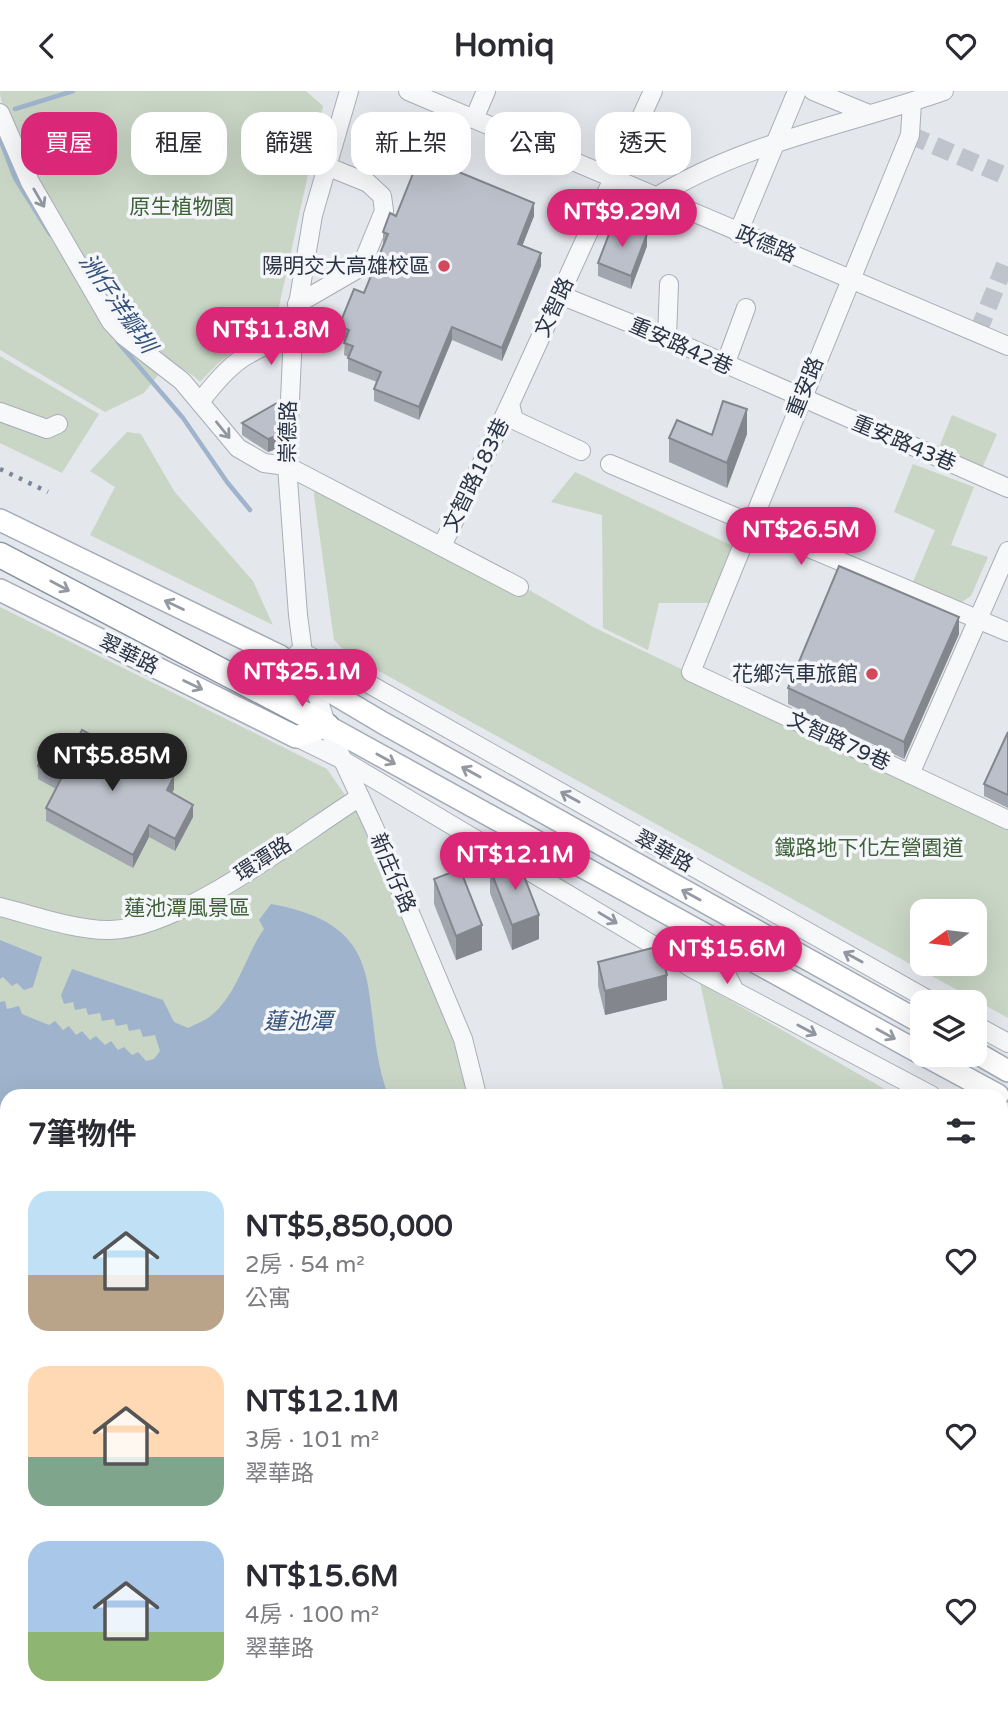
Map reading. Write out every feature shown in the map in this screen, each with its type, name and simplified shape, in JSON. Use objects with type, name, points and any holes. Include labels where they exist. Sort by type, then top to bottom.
[{"type":"highway","points":[[0,555],[327,726]]},
{"type":"main road","name":"翠華路","points":[[0,520],[280,656],[314,682],[888,1004],[910,1010]]},
{"type":"main road","name":"翠華路","points":[[0,590],[296,737]]},
{"type":"main road","points":[[296,737],[327,726],[708,939],[910,1048]]},
{"type":"main road","points":[[987,1059],[1008,1071]]},
{"type":"main road","points":[[946,1067],[987,1089]]},
{"type":"street","name":"崇德路","points":[[337,130],[349,91]]},
{"type":"street","name":"政德路","points":[[408,91],[1008,346]]},
{"type":"street","points":[[474,119],[486,91]]},
{"type":"street","name":"文智路","points":[[510,404],[653,91]]},
{"type":"street","points":[[738,233],[797,91]]},
{"type":"street","points":[[813,91],[869,114]]},
{"type":"street","points":[[656,197],[715,166],[778,142],[944,91]]},
{"type":"street","name":"重安路","points":[[691,672],[748,524],[910,135],[912,102]]},
{"type":"street","points":[[0,113],[30,183],[111,322],[124,336],[182,381],[238,448],[264,463],[287,466],[519,587]]},
{"type":"street","points":[[296,304],[361,267],[384,211],[382,196],[368,183],[337,170]]},
{"type":"street","name":"崇德路","points":[[303,653],[287,466],[296,304],[324,175]]},
{"type":"street","points":[[667,338],[670,284]]},
{"type":"street","name":"重安路42巷","points":[[560,295],[667,338],[801,398]]},
{"type":"street","points":[[725,365],[746,308]]},
{"type":"street","points":[[200,402],[225,368],[258,348],[293,334]]},
{"type":"street","name":"重安路43巷","points":[[801,398],[1008,488]]},
{"type":"street","points":[[510,404],[514,420],[581,451]]},
{"type":"street","name":"文智路183巷","points":[[442,546],[510,404]]},
{"type":"street","points":[[0,412],[47,429],[58,424]]},
{"type":"street","points":[[611,464],[1008,632]]},
{"type":"street","name":"文智路79巷","points":[[691,672],[910,774],[1008,551]]},
{"type":"street","points":[[280,656],[303,653]]},
{"type":"street","name":"新庄仔路","points":[[303,653],[339,758],[360,797],[463,1039],[476,1089]]},
{"type":"street","name":"翠華路","points":[[303,653],[389,695],[910,990]]},
{"type":"street","name":"翠華路","points":[[296,737],[339,758],[695,970],[921,1089]]},
{"type":"street","points":[[910,774],[1006,815]]},
{"type":"street","name":"環潭路","points":[[0,907],[111,930],[164,918],[200,900],[360,797]]},
{"type":"street","points":[[708,939],[721,968],[737,993]]},
{"type":"street","points":[[695,970],[754,963]]},
{"type":"street","points":[[896,982],[910,1000]]},
{"type":"street","points":[[987,1032],[1008,1043]]},
{"type":"green space","name":"原生植物園","points":[[0,91],[306,91],[323,106],[322,112],[241,112],[241,175],[308,175],[273,334],[250,342],[233,352],[200,382],[185,370],[144,348],[104,306],[32,175],[117,175],[117,112],[21,112],[21,151],[3,107]]},
{"type":"green space","points":[[0,124],[21,163],[21,175],[28,175],[104,315],[159,374],[144,393],[105,412],[0,350]]},
{"type":"green space","points":[[0,356],[99,414],[62,473],[0,443]]},
{"type":"green space","points":[[952,415],[997,434],[977,480],[934,460]]},
{"type":"green space","points":[[127,432],[141,434],[174,491],[253,581],[273,625],[90,535],[115,487],[90,471]]},
{"type":"green space","points":[[913,464],[974,487],[951,545],[988,557],[971,596],[962,602],[912,584],[935,530],[894,512]]},
{"type":"green space","points":[[575,472],[735,547],[712,603],[659,603],[648,650],[603,628],[602,515],[551,502]]},
{"type":"green space","name":"鐵路地下化左營園道","points":[[316,473],[436,536],[595,628],[1008,824],[1008,1018],[987,1006],[987,990],[957,990],[934,977],[987,977],[987,899],[910,899],[910,964],[348,654],[334,640],[314,495]]},
{"type":"green space","name":"蓮池潭風景區","points":[[0,607],[327,769],[366,825],[451,1022],[470,1089],[0,1089]]},
{"type":"green space","points":[[700,983],[885,1089],[723,1089]]},
{"type":"water","name":"蓮池潭","points":[[271,904],[312,915],[339,931],[356,951],[366,974],[379,1062],[386,1089],[0,1089],[0,1002],[5,1001],[7,1009],[19,1006],[22,1014],[49,1025],[55,1021],[63,1030],[69,1026],[76,1035],[82,1031],[90,1040],[96,1036],[105,1045],[111,1041],[118,1050],[124,1047],[132,1055],[138,1052],[146,1061],[154,1059],[160,1051],[155,1035],[143,1037],[140,1029],[129,1031],[127,1024],[116,1026],[114,1019],[102,1021],[100,1013],[88,1015],[86,1008],[75,1010],[73,1002],[64,1004],[61,995],[72,969],[163,1000],[174,1022],[188,1028],[211,1016],[229,995],[264,929],[259,920]]},
{"type":"water","points":[[0,940],[42,957],[33,987],[24,990],[17,983],[12,986],[3,977],[0,979]]},
{"type":"building","points":[[412,175],[466,175],[534,203],[518,244],[541,253],[502,348],[452,327],[419,407],[374,389],[381,372],[348,358],[353,346],[344,343],[349,330],[339,326],[354,289],[364,293],[388,234],[383,232],[390,213],[396,216]]},
{"type":"building","points":[[614,221],[647,234],[631,276],[598,263]]},
{"type":"building","points":[[723,401],[747,409],[727,463],[669,438],[677,420],[712,435]]},
{"type":"building","points":[[277,403],[276,436],[268,439],[242,423]]},
{"type":"building","name":"花鄉汽車旅館","points":[[839,566],[959,617],[904,742],[788,688]]},
{"type":"building","points":[[82,730],[111,746],[110,757],[135,770],[141,758],[174,776],[167,790],[193,805],[175,839],[149,825],[133,855],[46,808],[61,779],[38,766],[53,737],[73,748]]},
{"type":"building","points":[[1008,732],[1008,795],[984,784]]},
{"type":"building","points":[[517,858],[539,915],[512,925],[490,869]]},
{"type":"building","points":[[460,869],[482,925],[456,936],[434,879]]},
{"type":"building","points":[[660,946],[667,975],[605,991],[598,962]]},
{"type":"waterway","points":[[15,109],[73,91]]},
{"type":"waterway","name":"洲仔洋瓣圳","points":[[0,139],[15,178],[50,234]]},
{"type":"waterway","name":"洲仔洋瓣圳","points":[[118,342],[183,418],[227,482],[250,510]]},
{"type":"tunnel","points":[[910,135],[1008,177]]},
{"type":"tunnel","points":[[978,332],[1008,257]]},
{"type":"railway","points":[[0,469],[48,492]]},
{"type":"place","name":"陽明交大高雄校區","points":[[444,266]]},
{"type":"place","name":"花鄉汽車旅館","points":[[872,674]]}]
